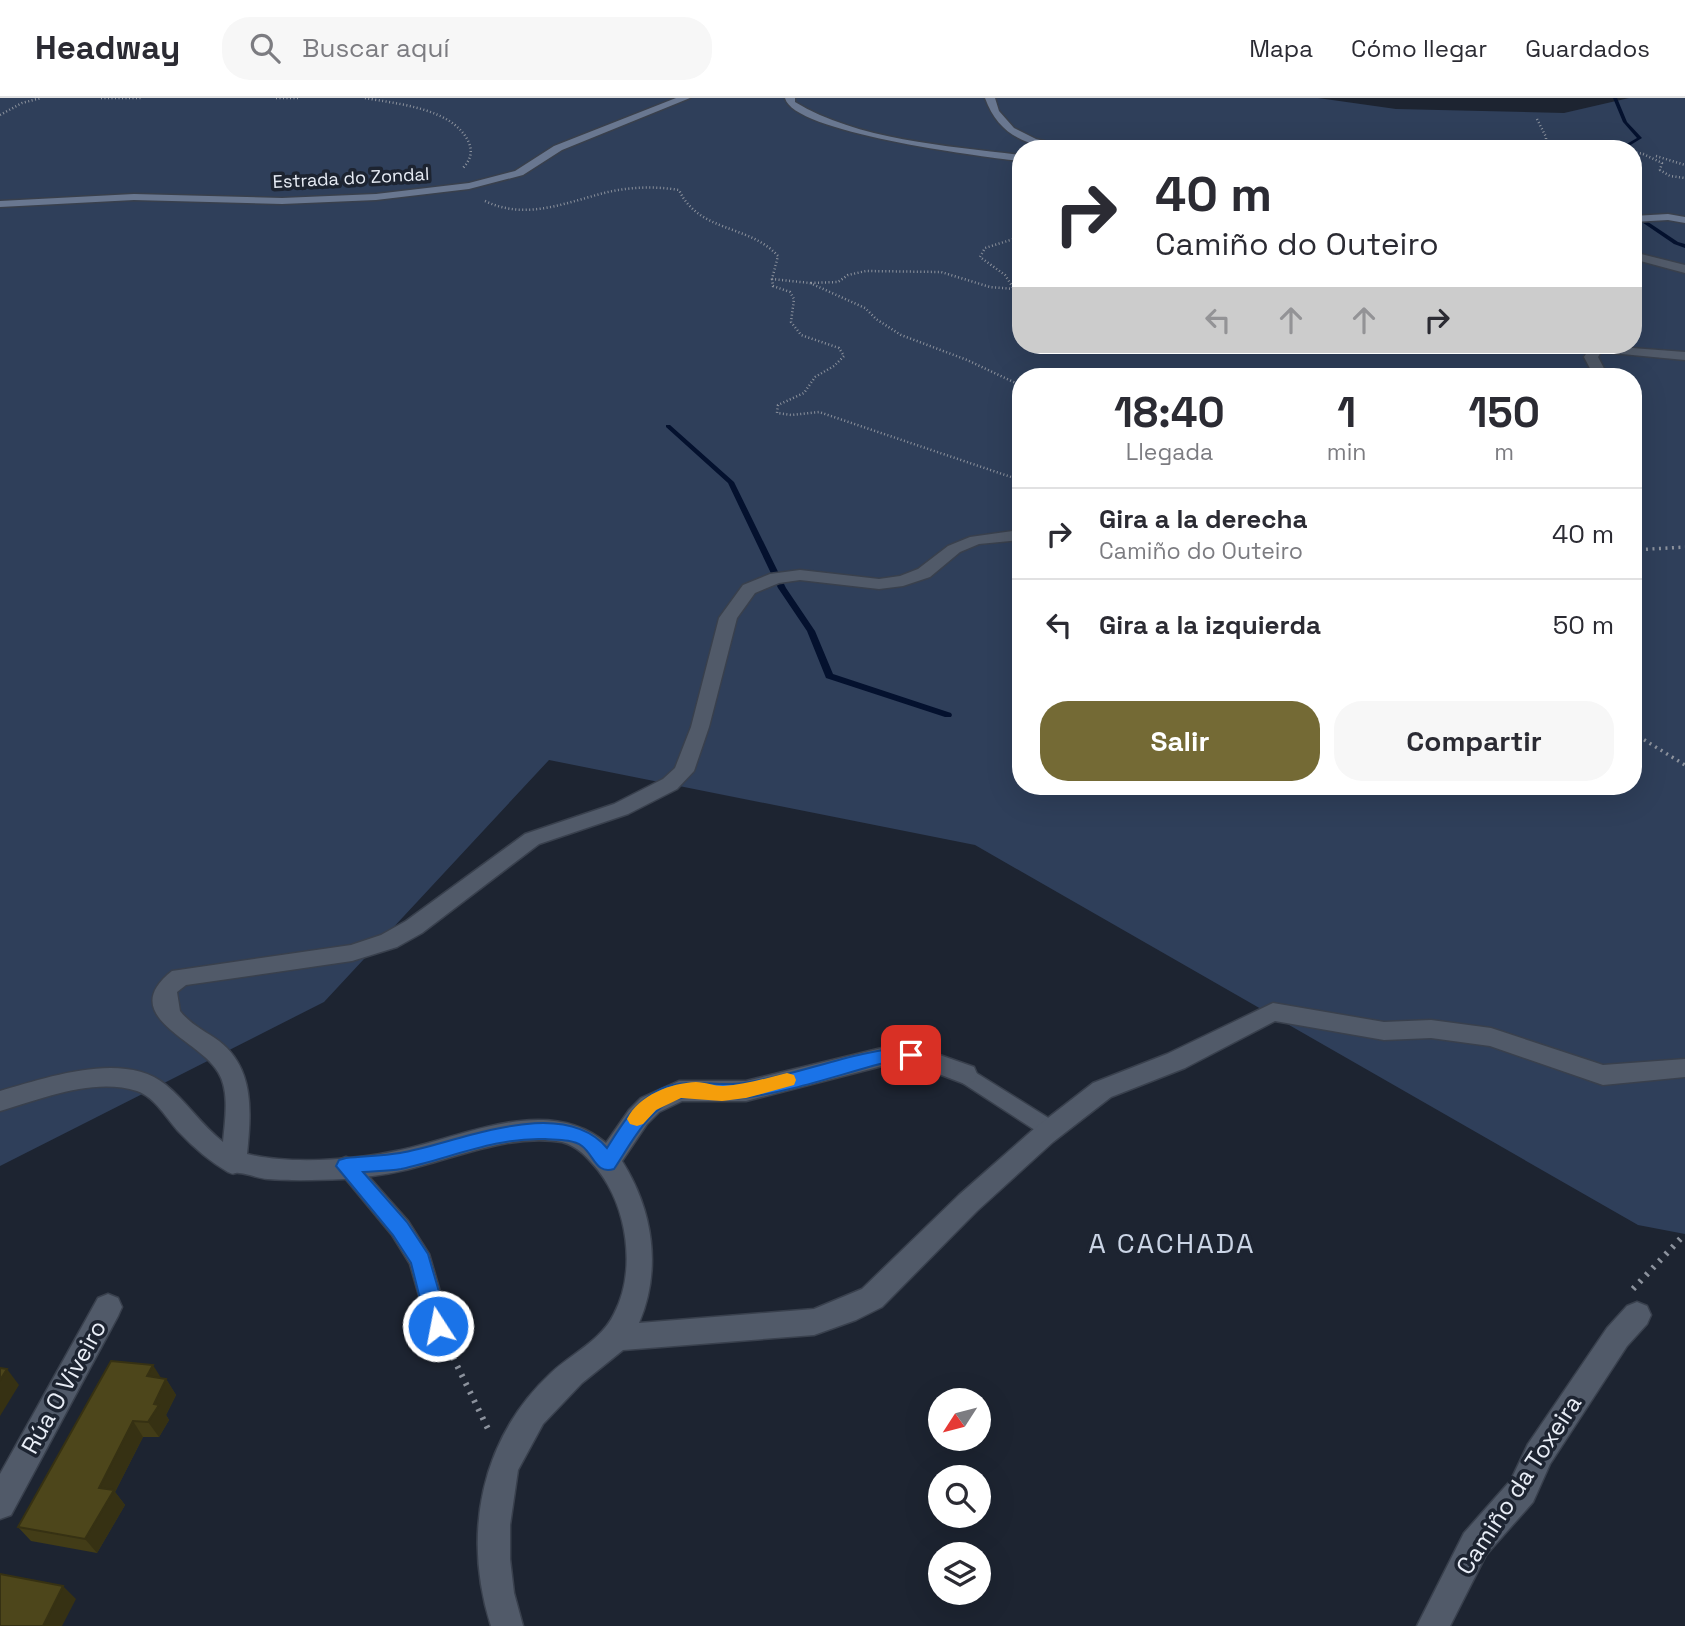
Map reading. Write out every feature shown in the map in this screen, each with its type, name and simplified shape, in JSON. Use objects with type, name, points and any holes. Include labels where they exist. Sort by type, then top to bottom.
[{"type":"street","name":"Estrada do Zondal","points":[[0,204],[134,197],[282,201],[376,197],[470,186],[519,173],[558,148],[685,98]]},
{"type":"street","points":[[790,98],[791,103],[805,114],[837,124],[947,149],[1012,157]]},
{"type":"street","points":[[990,98],[1003,124],[1020,137],[1033,140]]},
{"type":"street","points":[[1642,218],[1685,220]]},
{"type":"street","points":[[1642,258],[1685,269]]},
{"type":"street","points":[[1642,352],[1685,356]]},
{"type":"street","points":[[234,1163],[238,1096],[227,1065],[205,1042],[175,1024],[165,1011],[165,989],[180,977],[352,953],[389,941],[414,927],[532,839],[621,809],[670,784],[684,771],[692,749],[728,618],[749,589],[776,578],[800,575],[879,584],[903,581],[924,573],[954,549],[976,540],[1012,536]]},
{"type":"street","points":[[617,1338],[814,1322],[846,1311],[872,1298],[968,1203],[1051,1130],[1102,1090],[1176,1062],[1273,1012],[1384,1031],[1432,1030],[1491,1037],[1603,1075],[1685,1068]]},
{"type":"street","points":[[607,1163],[638,1117],[650,1105],[679,1091],[722,1093],[746,1090],[886,1056],[911,1055],[965,1074]]},
{"type":"street","points":[[0,1101],[73,1080],[108,1078],[142,1082],[170,1102],[211,1147],[234,1163],[261,1167],[310,1169],[399,1161],[498,1136],[536,1131],[562,1132],[588,1140],[617,1174],[635,1212],[640,1265],[635,1299],[617,1338],[571,1374],[533,1412],[504,1464],[492,1530],[499,1604],[507,1626]]},
{"type":"street","name":"Rúa O Viveiro","points":[[0,1504],[108,1307]]},
{"type":"street","name":"Camiño da Toxeira","points":[[1433,1626],[1475,1544],[1522,1491],[1539,1454],[1627,1326]]},
{"type":"lane","points":[[965,1074],[1051,1130]]},
{"type":"lane","points":[[346,1166],[400,1228],[421,1261],[438,1326]]},
{"type":"path","points":[[0,115],[22,103],[41,98]]},
{"type":"path","points":[[101,98],[141,98]]},
{"type":"path","points":[[276,98],[300,98]]},
{"type":"path","points":[[365,98],[428,113],[459,128],[467,138],[471,150],[468,164],[461,169]]},
{"type":"path","points":[[1537,119],[1546,140]]},
{"type":"path","points":[[1643,154],[1685,165]]},
{"type":"path","points":[[1643,154],[1662,163],[1663,174],[1685,178]]},
{"type":"path","points":[[470,186],[487,203],[513,210],[559,205],[619,190],[680,190],[686,205],[717,225],[765,242],[778,256],[772,279],[773,286],[790,292],[794,299],[792,321],[801,335],[839,348],[844,356],[834,366],[815,377],[804,393],[778,405],[777,413],[792,415],[819,412],[1012,477]]},
{"type":"path","points":[[1012,240],[985,248],[980,257],[1005,275],[1012,286]]},
{"type":"path","points":[[772,279],[810,283],[838,282],[848,275],[866,271],[941,272],[990,288],[1012,289]]},
{"type":"path","points":[[810,283],[866,308],[876,319],[901,335],[967,360],[1012,381]]},
{"type":"path","points":[[1642,549],[1685,547]]},
{"type":"path","points":[[1642,739],[1685,765]]},
{"type":"path","points":[[1627,1326],[1622,1304],[1636,1284],[1685,1234]]},
{"type":"path","points":[[438,1326],[504,1464]]},
{"type":"shaded area","points":[[0,98],[1318,98],[1396,109],[1564,113],[1629,98],[1685,98],[1685,1234],[1638,1225],[975,845],[549,760],[324,1002],[0,1166]]},
{"type":"building","points":[[111,1361],[153,1365],[147,1376],[166,1379],[154,1404],[159,1405],[148,1422],[133,1421],[99,1488],[114,1490],[85,1539],[18,1527]]},
{"type":"building","points":[[0,1368],[7,1369],[0,1380]]},
{"type":"building","points":[[0,1574],[63,1586],[43,1626],[0,1626]]},
{"type":"waterway","points":[[1615,98],[1625,122],[1640,138],[1636,140]]},
{"type":"waterway","points":[[1642,220],[1685,246]]},
{"type":"waterway","points":[[668,426],[731,482],[782,588],[811,631],[829,676],[948,715]]},
{"type":"slow traffic","points":[[637,1119],[663,1096],[679,1091],[722,1093],[787,1080]]},
{"type":"district","name":"A CACHADA","points":[[1172,1243]]},
{"type":"route","points":[[438,1326],[421,1261],[400,1228],[346,1166],[399,1161],[498,1136],[536,1131],[562,1132],[588,1140],[607,1163],[638,1117],[663,1096],[679,1091],[722,1093],[746,1090],[886,1056],[911,1055]]}]
